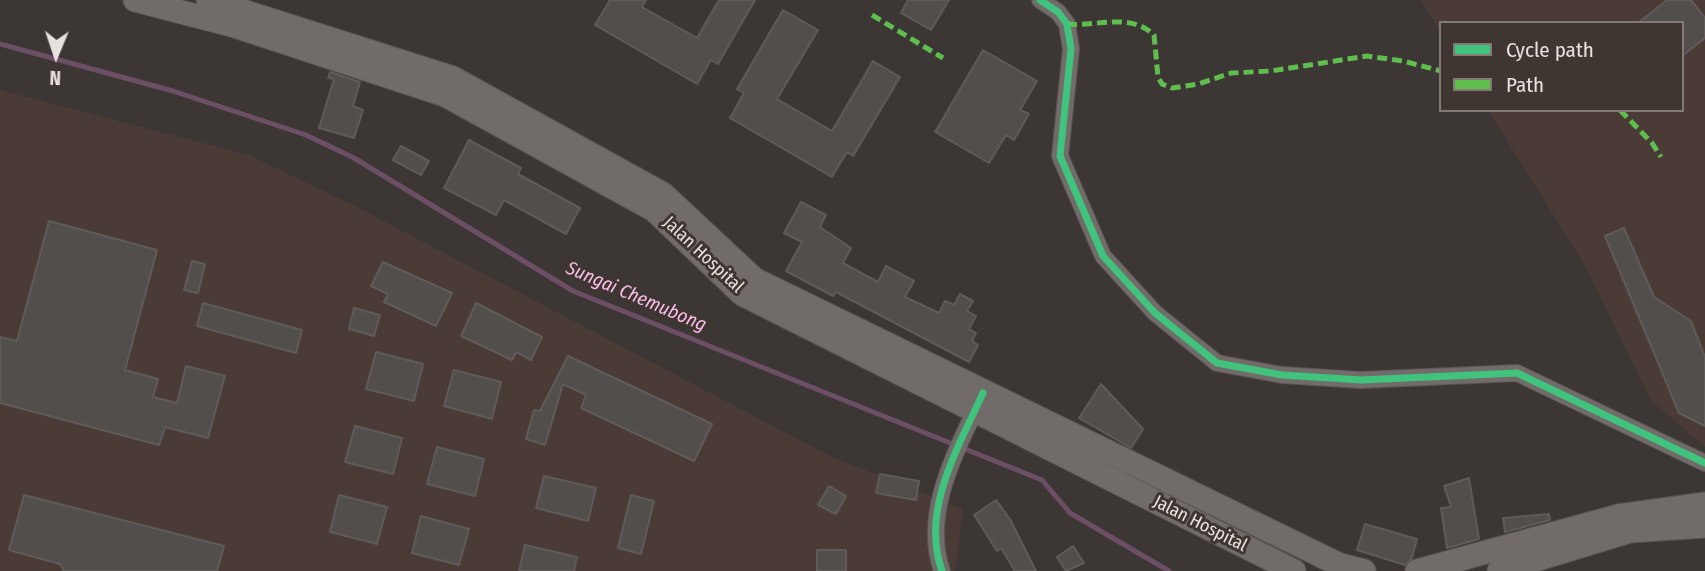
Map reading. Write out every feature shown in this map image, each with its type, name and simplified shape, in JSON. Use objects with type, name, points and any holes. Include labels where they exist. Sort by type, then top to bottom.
[{"type":"main road","name":"Jalan Hospital","points":[[135,0],[235,26],[445,95],[659,202]]},
{"type":"main road","name":"Jalan Hospital","points":[[208,0],[453,78],[659,202],[754,279],[975,410],[1294,571]]},
{"type":"main road","name":"Jalan Hospital","points":[[975,410],[1340,565],[1364,571]]},
{"type":"main road","points":[[1417,571],[1618,516],[1705,504]]},
{"type":"main road","points":[[1499,571],[1629,531],[1705,526]]},
{"type":"street","points":[[1040,0],[1058,12],[1068,24],[1071,49],[1060,156],[1103,256],[1155,313],[1217,363],[1282,375],[1361,380],[1517,373],[1705,463]]},
{"type":"street","points":[[942,571],[936,531],[948,466],[975,410]]},
{"type":"shaded area","points":[[1421,0],[1705,0],[1705,447],[1651,400],[1584,264],[1489,112],[1684,112],[1684,21],[1439,21],[1439,30]]},
{"type":"shaded area","points":[[0,90],[249,155],[357,207],[832,457],[963,509],[955,571],[0,571]]},
{"type":"building","points":[[610,0],[646,0],[642,7],[697,38],[719,0],[755,0],[718,64],[711,60],[697,84],[595,25]]},
{"type":"building","points":[[908,0],[949,0],[931,30],[901,13]]},
{"type":"building","points":[[1667,0],[1691,0],[1705,18],[1705,38],[1684,54],[1684,21],[1641,21]]},
{"type":"building","points":[[783,10],[818,30],[777,99],[832,131],[873,61],[900,77],[853,156],[847,152],[832,177],[730,118],[744,93],[737,89]]},
{"type":"building","points":[[983,50],[1037,81],[1020,110],[1029,114],[1014,140],[1006,135],[989,163],[935,132]]},
{"type":"building","points":[[330,72],[360,82],[353,106],[363,110],[354,138],[319,128],[334,79],[328,78]]},
{"type":"building","points":[[469,140],[521,168],[518,174],[580,208],[566,234],[504,200],[496,215],[444,188]]},
{"type":"building","points":[[401,146],[429,161],[421,175],[393,160]]},
{"type":"building","points":[[801,202],[826,215],[820,227],[851,248],[843,263],[878,282],[886,266],[914,281],[905,297],[939,313],[945,301],[954,305],[960,294],[973,301],[967,311],[976,316],[969,329],[976,333],[972,341],[978,345],[969,362],[836,292],[833,296],[786,271],[802,242],[784,233]]},
{"type":"building","points":[[49,221],[157,250],[125,370],[158,379],[153,397],[177,403],[186,366],[225,376],[208,438],[165,427],[159,445],[0,403],[0,337],[17,341]]},
{"type":"building","points":[[1624,228],[1654,297],[1691,321],[1705,357],[1705,426],[1679,413],[1605,236]]},
{"type":"building","points":[[192,261],[205,264],[198,293],[184,290]]},
{"type":"building","points":[[383,262],[452,293],[436,326],[384,302],[388,294],[371,286]]},
{"type":"building","points":[[203,303],[302,330],[296,353],[197,326]]},
{"type":"building","points":[[476,303],[542,337],[531,360],[516,352],[512,360],[461,336]]},
{"type":"building","points":[[354,308],[380,315],[374,336],[349,329]]},
{"type":"building","points":[[376,352],[423,364],[414,401],[366,389]]},
{"type":"building","points":[[568,356],[712,424],[694,461],[581,408],[586,395],[563,384],[545,445],[526,439],[534,410],[540,411]]},
{"type":"building","points":[[454,370],[501,382],[492,419],[444,406]]},
{"type":"building","points":[[1101,384],[1143,429],[1131,448],[1079,418]]},
{"type":"building","points":[[355,426],[402,438],[393,474],[345,462]]},
{"type":"building","points":[[437,447],[484,459],[475,496],[427,484]]},
{"type":"building","points":[[880,474],[919,481],[916,500],[876,493]]},
{"type":"building","points":[[544,476],[596,488],[588,521],[536,508]]},
{"type":"building","points":[[1469,478],[1479,539],[1447,548],[1441,508],[1451,507],[1444,486]]},
{"type":"building","points":[[829,486],[846,496],[836,514],[818,505]]},
{"type":"building","points":[[24,495],[224,546],[217,571],[64,571],[60,564],[9,550]]},
{"type":"building","points":[[339,495],[387,507],[377,544],[330,532]]},
{"type":"building","points":[[631,495],[654,501],[641,554],[618,548]]},
{"type":"building","points":[[996,500],[1010,519],[1036,571],[1015,571],[1001,548],[997,551],[974,515]]},
{"type":"building","points":[[1549,514],[1550,520],[1505,532],[1503,518]]},
{"type":"building","points":[[421,516],[469,529],[459,565],[412,553]]},
{"type":"building","points":[[1365,524],[1417,539],[1412,558],[1405,565],[1357,550]]},
{"type":"building","points":[[525,545],[577,557],[574,571],[519,571]]},
{"type":"building","points":[[1073,546],[1084,563],[1066,571],[1057,557]]},
{"type":"building","points":[[817,550],[846,550],[846,571],[817,571]]},
{"type":"waterway","name":"Sungai Chemubong","points":[[0,44],[173,91],[306,135],[354,158],[573,291],[1042,480],[1070,513],[1169,571]]},
{"type":"marked path","points":[[872,15],[943,58]]},
{"type":"marked path","points":[[1067,24],[1124,22],[1145,28],[1154,35],[1158,77],[1162,84],[1172,88],[1198,84],[1231,73],[1271,71],[1367,56],[1403,61],[1439,70]]},
{"type":"marked path","points":[[1622,112],[1652,143],[1661,157]]},
{"type":"cycle path","points":[[1040,0],[1058,12],[1067,24],[1071,49],[1060,156],[1103,256],[1155,313],[1217,363],[1282,375],[1361,380],[1517,373],[1705,463]]},
{"type":"cycle path","points":[[942,571],[936,548],[939,502],[945,479],[983,393]]}]
